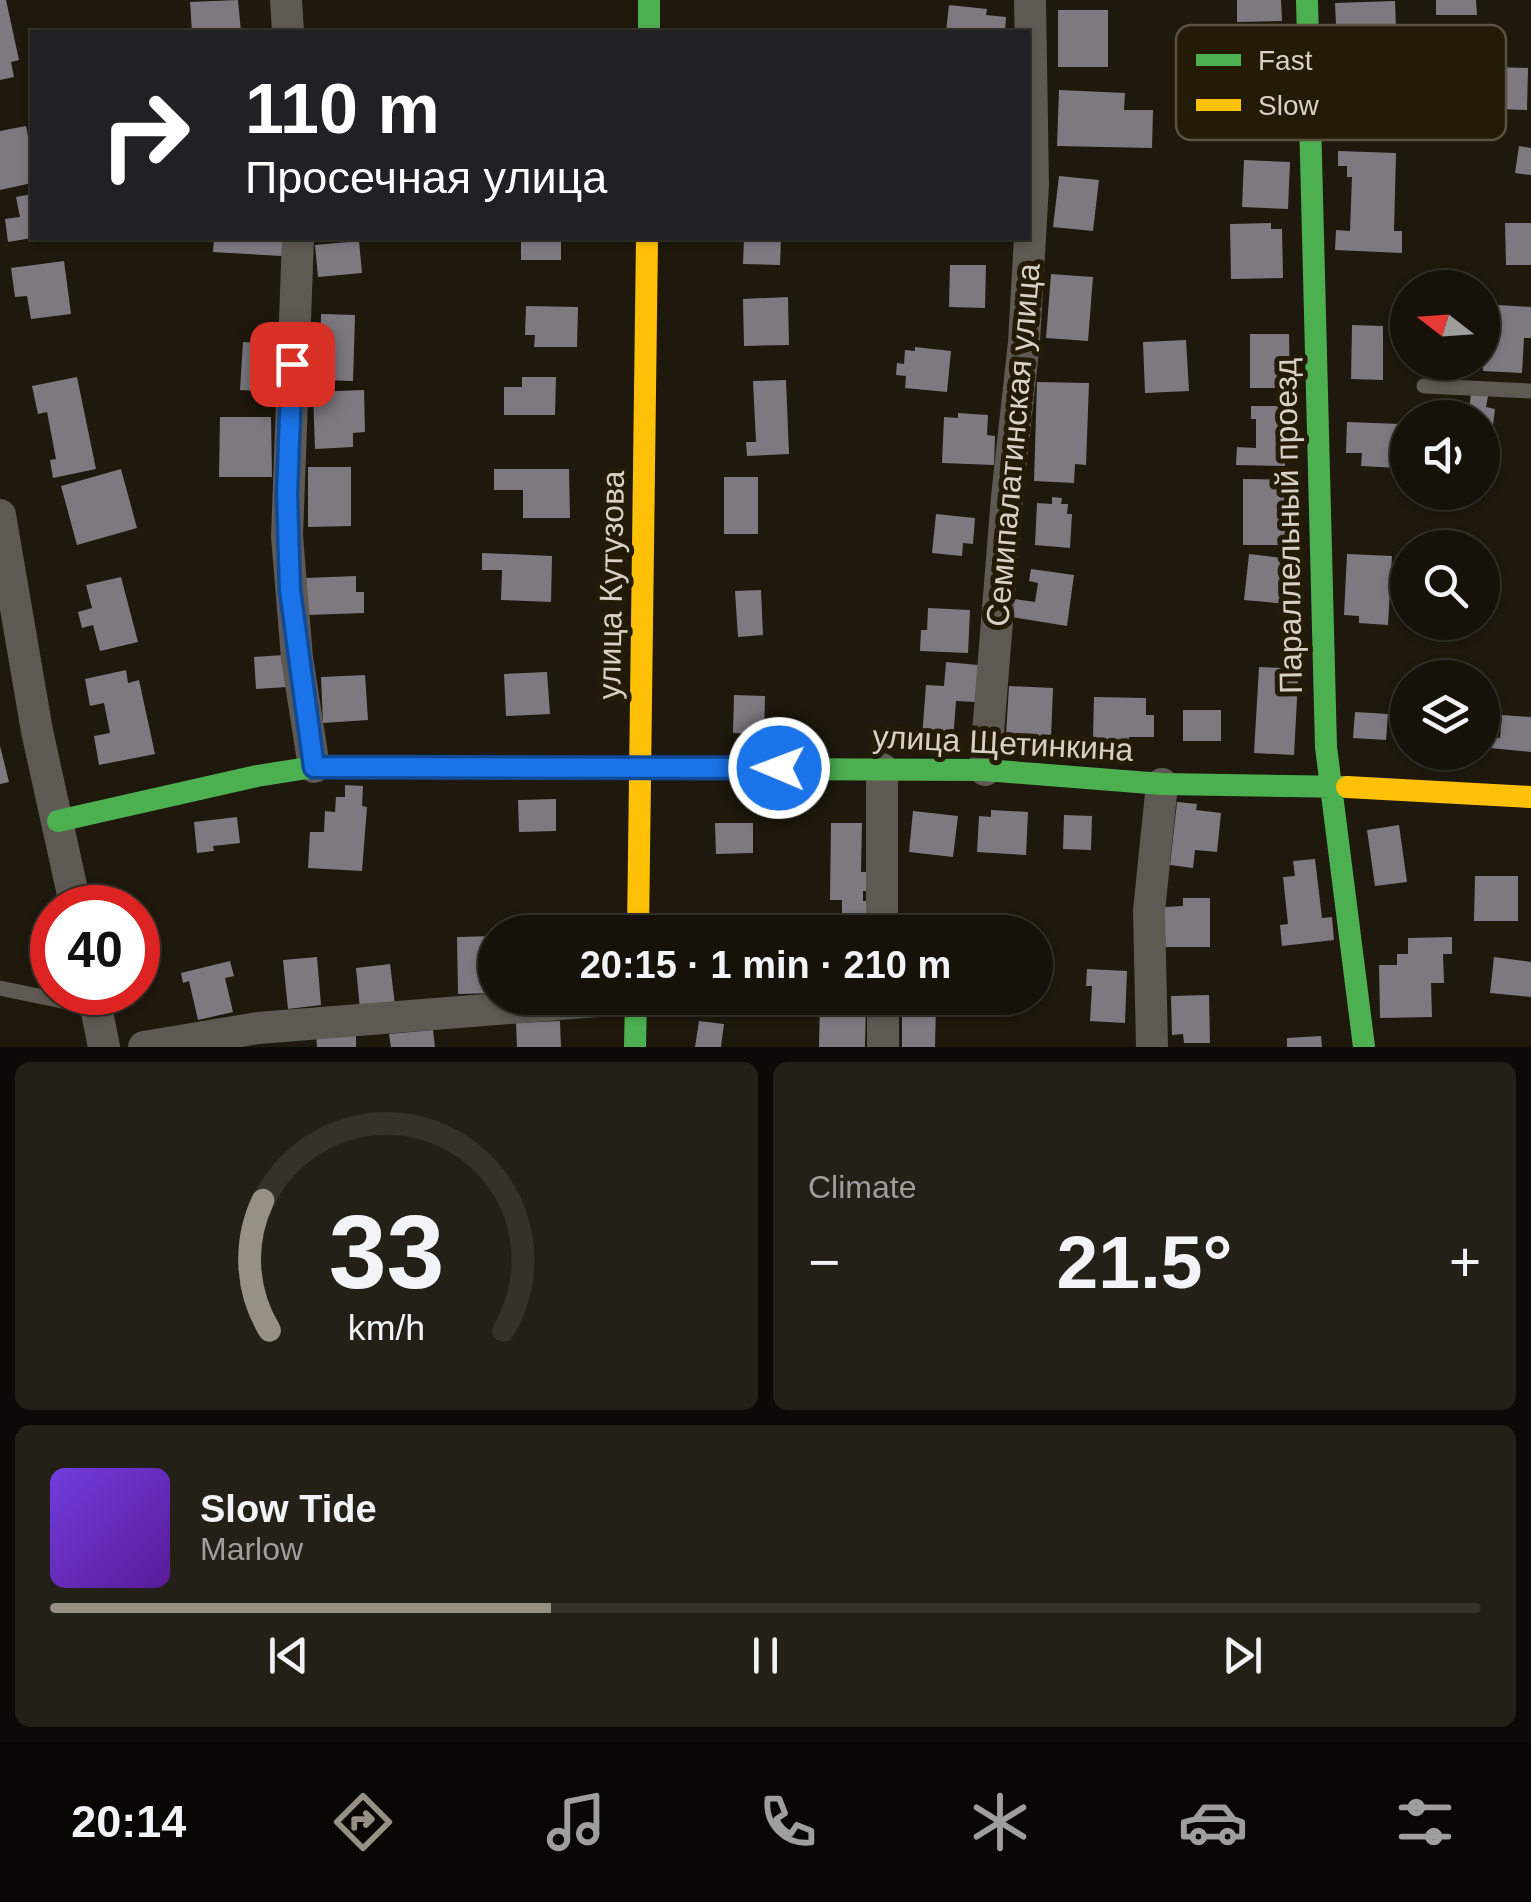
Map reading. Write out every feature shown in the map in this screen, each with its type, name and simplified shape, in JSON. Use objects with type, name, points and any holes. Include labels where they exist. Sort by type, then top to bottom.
[{"type":"street","points":[[286,0],[288,30]]},
{"type":"street","points":[[648,30],[649,0]]},
{"type":"street","name":"Семипалатинская улица","points":[[985,770],[1024,342],[1034,185],[1030,0]]},
{"type":"street","name":"Параллельный проезд","points":[[1307,0],[1308,25]]},
{"type":"street","name":"Параллельный проезд","points":[[1311,140],[1328,786],[1364,1047]]},
{"type":"street","points":[[298,240],[288,536],[297,658],[314,767]]},
{"type":"street","name":"улица Кутузова","points":[[638,915],[646,240]]},
{"type":"street","points":[[0,515],[36,730],[71,885]]},
{"type":"street","name":"улица Щетинкина","points":[[58,821],[314,767],[985,770],[1162,784],[1328,786],[1531,798]]},
{"type":"street","points":[[882,769],[882,915]]},
{"type":"street","points":[[1152,1047],[1149,912],[1162,784]]},
{"type":"street","points":[[144,1047],[258,1028],[478,1011]]},
{"type":"street","points":[[97,1015],[104,1047]]},
{"type":"street","points":[[635,1047],[636,1015]]},
{"type":"street","points":[[883,1015],[883,1047]]},
{"type":"lane","points":[[1424,386],[1531,391]]},
{"type":"lane","points":[[0,988],[30,992]]},
{"type":"building","points":[[0,0],[6,0],[19,60],[11,62],[14,77],[0,80]]},
{"type":"building","points":[[238,0],[241,30],[192,30],[190,2]]},
{"type":"building","points":[[1237,0],[1281,0],[1282,21],[1237,22]]},
{"type":"building","points":[[1436,0],[1476,0],[1477,15],[1436,15]]},
{"type":"building","points":[[1395,1],[1396,25],[1336,25],[1335,3]]},
{"type":"building","points":[[949,5],[987,9],[986,15],[1006,17],[1005,30],[946,30]]},
{"type":"building","points":[[1058,10],[1108,10],[1108,67],[1058,67]]},
{"type":"building","points":[[1506,67],[1528,68],[1527,110],[1506,109]]},
{"type":"building","points":[[1059,90],[1125,93],[1124,110],[1153,110],[1152,148],[1057,146]]},
{"type":"building","points":[[26,126],[30,183],[0,190],[0,131]]},
{"type":"building","points":[[1519,146],[1531,148],[1531,175],[1515,173]]},
{"type":"building","points":[[1338,151],[1396,153],[1394,231],[1402,231],[1402,253],[1335,250],[1336,230],[1350,231],[1352,177],[1347,177],[1347,166],[1338,166]]},
{"type":"building","points":[[1244,160],[1290,162],[1288,209],[1242,207]]},
{"type":"building","points":[[1059,176],[1099,180],[1093,231],[1053,227]]},
{"type":"building","points":[[30,194],[30,238],[8,242],[5,219],[20,217],[16,197]]},
{"type":"building","points":[[1271,223],[1271,229],[1282,229],[1283,278],[1231,279],[1230,224]]},
{"type":"building","points":[[1505,223],[1531,223],[1531,265],[1506,265]]},
{"type":"building","points":[[214,240],[282,240],[282,256],[213,252]]},
{"type":"building","points":[[521,240],[561,240],[561,260],[521,260]]},
{"type":"building","points":[[744,240],[781,240],[780,265],[743,264]]},
{"type":"building","points":[[359,241],[362,273],[318,277],[315,245]]},
{"type":"building","points":[[64,261],[71,314],[31,319],[27,296],[15,297],[11,268]]},
{"type":"building","points":[[950,265],[986,265],[985,308],[949,307]]},
{"type":"building","points":[[1051,274],[1093,277],[1088,341],[1046,338]]},
{"type":"building","points":[[788,297],[789,345],[744,346],[743,299]]},
{"type":"building","points":[[1500,305],[1531,307],[1531,338],[1524,338],[1522,373],[1500,372]]},
{"type":"building","points":[[526,306],[578,307],[577,347],[534,347],[535,335],[525,335]]},
{"type":"building","points":[[321,314],[355,315],[353,381],[320,380]]},
{"type":"building","points":[[1352,325],[1383,326],[1383,380],[1351,379]]},
{"type":"building","points":[[1250,334],[1289,334],[1290,388],[1250,388]]},
{"type":"building","points":[[1186,340],[1189,391],[1145,393],[1143,342]]},
{"type":"building","points":[[243,342],[280,345],[277,392],[240,390]]},
{"type":"building","points":[[915,347],[951,351],[947,392],[905,388],[906,376],[896,375],[897,363],[904,364],[905,350],[915,351]]},
{"type":"building","points":[[77,377],[96,469],[53,478],[50,460],[56,459],[47,412],[38,414],[32,386]]},
{"type":"building","points":[[522,377],[556,377],[555,415],[504,415],[504,387],[522,387]]},
{"type":"building","points":[[786,380],[789,454],[747,456],[746,442],[756,442],[753,381]]},
{"type":"building","points":[[1037,382],[1089,383],[1086,465],[1075,464],[1074,483],[1034,481]]},
{"type":"building","points":[[364,390],[365,432],[353,433],[353,447],[315,449],[313,392]]},
{"type":"building","points":[[1471,394],[1488,396],[1487,400],[1470,400]]},
{"type":"building","points":[[1251,406],[1287,406],[1285,466],[1236,465],[1237,447],[1256,448],[1256,419],[1251,419]]},
{"type":"building","points":[[958,413],[988,415],[987,435],[995,436],[994,465],[942,463],[944,417],[958,418]]},
{"type":"building","points":[[220,417],[271,417],[272,477],[219,477]]},
{"type":"building","points":[[1347,422],[1390,424],[1390,468],[1361,466],[1362,453],[1346,453]]},
{"type":"building","points":[[308,467],[351,467],[351,526],[308,527]]},
{"type":"building","points":[[121,469],[137,528],[77,545],[61,486]]},
{"type":"building","points":[[494,469],[569,469],[570,518],[523,518],[523,490],[494,490]]},
{"type":"building","points":[[724,477],[758,477],[758,534],[724,534]]},
{"type":"building","points":[[1243,479],[1292,480],[1292,518],[1301,518],[1301,545],[1243,545]]},
{"type":"building","points":[[1052,497],[1062,498],[1061,504],[1068,504],[1067,514],[1072,514],[1070,548],[1035,545],[1037,503],[1052,504]]},
{"type":"building","points":[[936,514],[975,518],[973,544],[963,543],[962,556],[932,553]]},
{"type":"building","points":[[482,553],[552,556],[551,602],[501,600],[502,570],[482,570]]},
{"type":"building","points":[[1249,554],[1292,559],[1287,604],[1244,600]]},
{"type":"building","points":[[1347,554],[1390,556],[1388,625],[1359,623],[1359,616],[1344,615]]},
{"type":"building","points":[[1031,569],[1074,575],[1067,626],[1012,617],[1014,599],[1035,602],[1038,583],[1029,581]]},
{"type":"building","points":[[356,576],[356,592],[364,592],[364,613],[307,615],[306,578]]},
{"type":"building","points":[[121,577],[138,642],[100,651],[93,625],[82,628],[78,612],[92,608],[86,585]]},
{"type":"building","points":[[761,590],[763,635],[738,637],[735,591]]},
{"type":"building","points":[[928,608],[970,610],[968,653],[920,651],[921,630],[927,630]]},
{"type":"building","points":[[284,655],[287,687],[256,689],[254,657]]},
{"type":"building","points":[[946,662],[978,665],[975,702],[956,701],[953,740],[922,738],[926,685],[944,686]]},
{"type":"building","points":[[1259,667],[1284,668],[1283,680],[1298,680],[1294,755],[1254,753]]},
{"type":"building","points":[[126,670],[128,683],[139,680],[155,754],[99,765],[94,736],[110,733],[104,703],[90,706],[85,679]]},
{"type":"building","points":[[547,672],[550,714],[506,716],[504,674]]},
{"type":"building","points":[[365,675],[368,720],[323,723],[321,677]]},
{"type":"building","points":[[1009,686],[1053,688],[1051,738],[1006,735]]},
{"type":"building","points":[[734,695],[765,696],[764,734],[733,733]]},
{"type":"building","points":[[1094,697],[1146,698],[1146,715],[1154,715],[1154,737],[1129,737],[1128,760],[1100,759],[1101,738],[1093,738]]},
{"type":"building","points":[[1183,710],[1221,710],[1221,741],[1183,741]]},
{"type":"building","points":[[1355,712],[1388,714],[1386,740],[1353,738]]},
{"type":"building","points":[[1502,715],[1531,717],[1531,752],[1500,749]]},
{"type":"building","points":[[0,746],[9,782],[0,784]]},
{"type":"building","points":[[345,785],[363,786],[362,806],[367,807],[362,871],[308,868],[310,832],[324,832],[325,811],[335,812],[336,797],[345,797]]},
{"type":"building","points":[[556,799],[556,831],[519,832],[518,800]]},
{"type":"building","points":[[1177,802],[1197,804],[1196,810],[1221,813],[1217,852],[1195,850],[1193,868],[1170,865]]},
{"type":"building","points":[[991,810],[1028,812],[1026,855],[977,852],[979,816],[991,817]]},
{"type":"building","points":[[913,811],[958,816],[953,857],[909,852]]},
{"type":"building","points":[[1064,815],[1092,816],[1091,850],[1063,849]]},
{"type":"building","points":[[237,817],[240,843],[213,846],[214,851],[197,853],[194,822]]},
{"type":"building","points":[[715,823],[753,823],[753,853],[716,854]]},
{"type":"building","points":[[831,823],[862,823],[861,872],[869,872],[869,891],[863,891],[867,915],[842,915],[842,900],[830,900]]},
{"type":"building","points":[[1399,825],[1407,882],[1375,886],[1367,830]]},
{"type":"building","points":[[1315,859],[1322,918],[1332,917],[1334,940],[1282,946],[1280,925],[1288,924],[1283,877],[1295,876],[1293,861]]},
{"type":"building","points":[[1475,876],[1518,876],[1518,921],[1474,921]]},
{"type":"building","points":[[1183,898],[1210,898],[1210,947],[1165,947],[1165,907],[1183,906]]},
{"type":"building","points":[[478,936],[478,993],[458,994],[457,937]]},
{"type":"building","points":[[1452,937],[1452,954],[1443,954],[1444,983],[1431,983],[1432,1017],[1380,1018],[1379,965],[1397,965],[1397,954],[1408,954],[1408,938]]},
{"type":"building","points":[[317,957],[321,1005],[288,1009],[283,960]]},
{"type":"building","points":[[1494,957],[1531,962],[1531,997],[1490,993]]},
{"type":"building","points":[[230,961],[234,976],[225,978],[233,1012],[198,1020],[189,981],[183,983],[181,973]]},
{"type":"building","points":[[390,964],[395,1005],[360,1009],[356,968]]},
{"type":"building","points":[[1087,969],[1127,971],[1125,1023],[1090,1021],[1092,986],[1086,986]]},
{"type":"building","points":[[1209,995],[1210,1043],[1184,1043],[1183,1034],[1172,1035],[1171,996]]},
{"type":"building","points":[[820,1015],[866,1015],[865,1047],[819,1047]]},
{"type":"building","points":[[902,1015],[936,1015],[935,1047],[902,1047]]},
{"type":"building","points":[[560,1021],[561,1047],[517,1047],[516,1023]]},
{"type":"building","points":[[699,1021],[724,1024],[721,1047],[695,1047]]},
{"type":"building","points":[[433,1030],[435,1047],[391,1047],[389,1034]]},
{"type":"building","points":[[356,1033],[356,1047],[317,1047],[316,1035]]},
{"type":"building","points":[[1321,1036],[1322,1047],[1287,1047],[1287,1038]]},
{"type":"traffic: fast","points":[[649,0],[649,30]]},
{"type":"traffic: fast","points":[[1307,0],[1308,25]]},
{"type":"traffic: fast","points":[[1311,140],[1326,747],[1364,1047]]},
{"type":"traffic: fast","points":[[58,821],[314,767],[985,770],[1162,784],[1347,787]]},
{"type":"traffic: fast","points":[[635,1047],[636,1015]]},
{"type":"traffic: slow","points":[[638,915],[647,240]]},
{"type":"traffic: slow","points":[[1347,787],[1531,797]]},
{"type":"route","points":[[292,364],[287,494],[290,590],[314,767],[779,768]]}]
